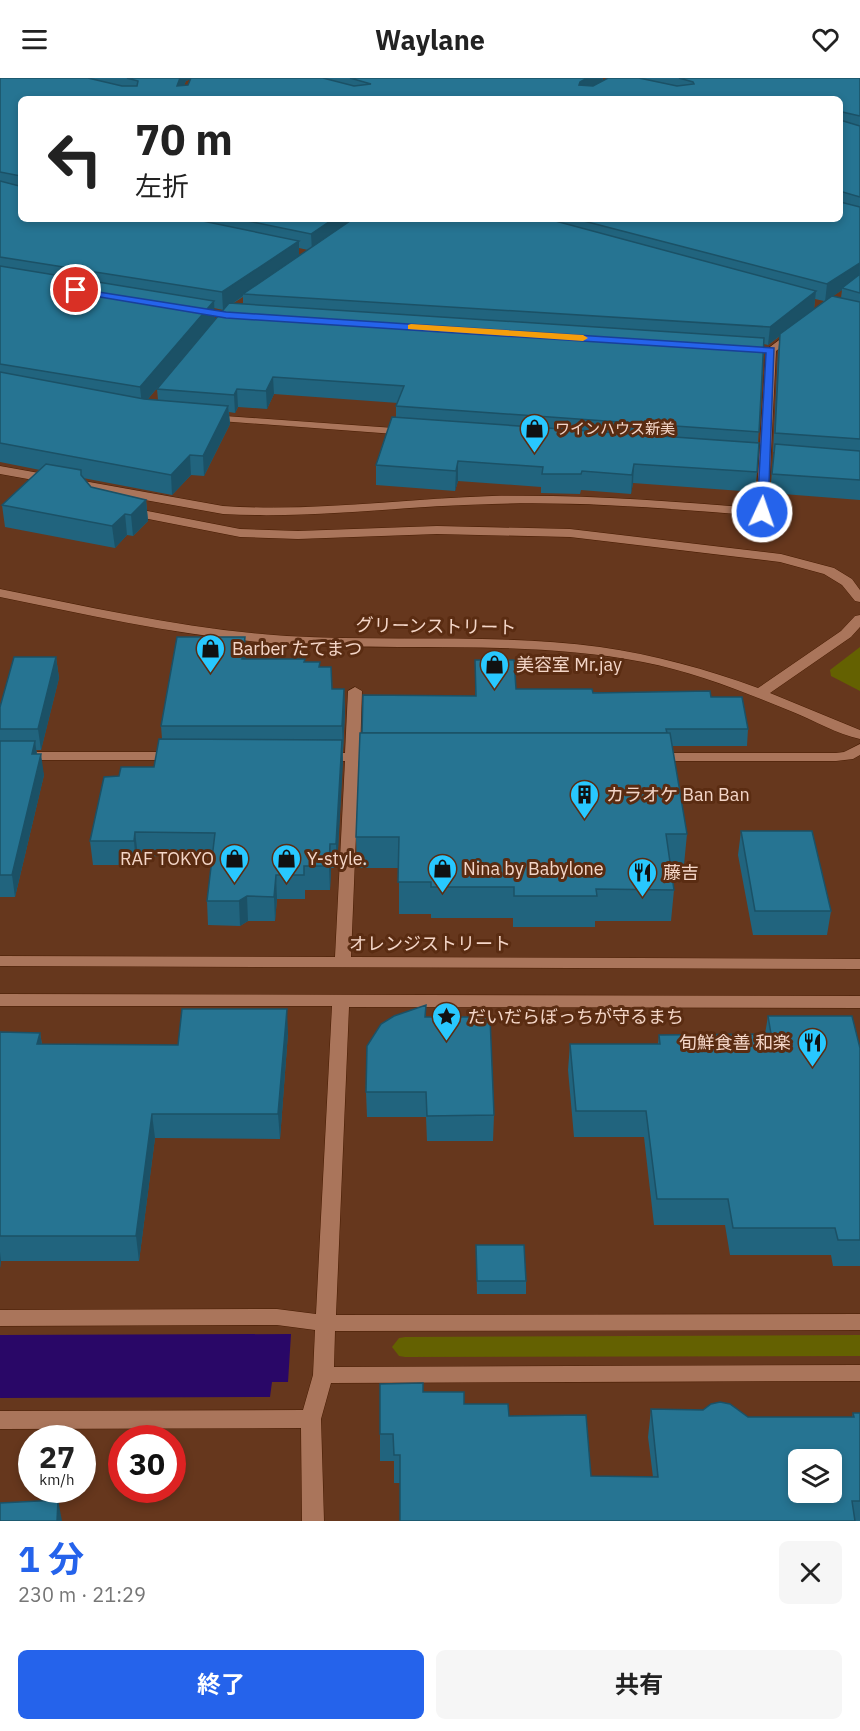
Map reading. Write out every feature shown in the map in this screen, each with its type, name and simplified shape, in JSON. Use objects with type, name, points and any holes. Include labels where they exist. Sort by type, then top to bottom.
[{"type":"street","points":[[0,470],[223,510],[258,513],[295,514],[446,502],[538,499],[632,502],[762,512],[765,457],[765,350],[808,321]]},
{"type":"street","points":[[200,417],[424,433]]},
{"type":"street","points":[[92,487],[92,495],[98,503]]},
{"type":"street","points":[[112,508],[212,529],[250,534],[298,535],[437,530],[570,533],[757,555],[806,563],[829,571],[847,582],[860,598]]},
{"type":"street","name":"グリーンストリート","points":[[0,593],[160,624],[243,636],[331,642],[548,647],[605,652],[679,666],[759,694],[860,735]]},
{"type":"street","points":[[759,694],[846,634],[860,619]]},
{"type":"street","points":[[343,962],[355,691]]},
{"type":"street","points":[[635,757],[836,757],[848,756],[860,748]]},
{"type":"street","points":[[0,756],[188,756]]},
{"type":"street","points":[[305,756],[387,757]]},
{"type":"street","name":"オレンジストリート","points":[[0,961],[860,964]]},
{"type":"street","points":[[0,999],[860,1002]]},
{"type":"street","points":[[312,1521],[311,1419],[323,1376],[341,1000]]},
{"type":"street","points":[[0,1318],[277,1317],[326,1323],[860,1322]]},
{"type":"street","points":[[323,1376],[860,1373]]},
{"type":"street","points":[[0,1420],[311,1419]]},
{"type":"shaded area","points":[[860,647],[860,691],[831,676],[830,670]]},
{"type":"shaded area","points":[[291,1334],[288,1382],[272,1382],[270,1397],[0,1398],[0,1335]]},
{"type":"shaded area","points":[[860,1335],[860,1356],[405,1357],[399,1356],[392,1347],[399,1338],[405,1337]]},
{"type":"building","points":[[0,78],[88,78],[122,86],[137,86],[138,81],[127,78],[180,78],[177,86],[188,85],[191,78],[323,78],[354,86],[371,84],[350,78],[587,78],[579,85],[593,86],[608,78],[639,78],[677,86],[694,84],[679,78],[860,78],[860,116],[843,112],[843,96],[18,96],[18,175],[0,172]]},
{"type":"building","points":[[843,121],[860,126],[860,197],[843,192]]},
{"type":"building","points":[[0,181],[18,186],[18,222],[207,222],[299,241],[222,292],[0,257]]},
{"type":"building","points":[[843,203],[860,207],[860,263],[827,284],[588,222],[843,222]]},
{"type":"building","points":[[253,222],[329,222],[311,234]]},
{"type":"building","points":[[349,222],[559,222],[816,291],[770,327],[243,294]]},
{"type":"building","points":[[0,266],[214,301],[140,387],[0,364]]},
{"type":"building","points":[[860,274],[860,293],[842,288]]},
{"type":"building","points":[[832,296],[860,302],[860,439],[775,433],[780,334]]},
{"type":"building","points":[[229,303],[764,338],[759,432],[396,406],[404,386],[273,377],[266,391],[237,389],[234,395],[157,389]]},
{"type":"building","points":[[0,372],[144,399],[228,406],[203,456],[190,455],[171,475],[0,443]]},
{"type":"building","points":[[392,417],[759,443],[757,472],[634,464],[632,475],[582,471],[581,474],[542,474],[543,467],[458,461],[456,471],[376,465]]},
{"type":"building","points":[[775,444],[860,451],[860,480],[772,474]]},
{"type":"building","points":[[46,464],[81,470],[81,475],[91,487],[146,500],[131,515],[125,514],[112,526],[2,505]]},
{"type":"building","points":[[177,637],[245,637],[242,659],[305,659],[304,662],[320,662],[319,667],[331,667],[332,689],[344,689],[342,726],[161,726]]},
{"type":"building","points":[[14,657],[56,657],[38,729],[0,729],[0,707]]},
{"type":"building","points":[[475,660],[514,660],[516,689],[592,689],[593,693],[710,691],[711,697],[742,697],[748,729],[666,729],[667,733],[362,733],[363,695],[476,696]]},
{"type":"building","points":[[360,733],[670,733],[687,834],[666,834],[674,890],[596,889],[597,896],[514,896],[514,887],[431,887],[431,882],[398,882],[399,837],[356,837]]},
{"type":"building","points":[[159,739],[342,740],[336,844],[330,844],[329,866],[304,866],[304,875],[276,875],[274,897],[247,896],[239,901],[207,901],[215,833],[135,832],[134,841],[90,841],[104,777],[119,776],[121,767],[154,767]]},
{"type":"building","points":[[0,741],[35,741],[32,754],[41,754],[12,875],[0,875]]},
{"type":"building","points":[[741,831],[812,831],[831,911],[755,911]]},
{"type":"building","points":[[426,1005],[425,1017],[490,1017],[494,1115],[427,1116],[426,1092],[366,1092],[367,1046],[381,1024],[394,1016]]},
{"type":"building","points":[[182,1009],[287,1009],[278,1114],[152,1114],[136,1236],[0,1236],[0,1032],[40,1033],[37,1044],[178,1045]]},
{"type":"building","points":[[768,1016],[852,1016],[860,1048],[860,1240],[838,1240],[835,1228],[733,1228],[728,1199],[657,1199],[646,1111],[576,1111],[570,1044],[660,1044],[659,1035],[771,1034]]},
{"type":"building","points":[[476,1245],[524,1245],[526,1281],[477,1281]]},
{"type":"building","points":[[423,1383],[423,1392],[464,1392],[464,1404],[508,1404],[509,1416],[586,1415],[591,1476],[658,1477],[651,1409],[703,1410],[711,1404],[720,1402],[730,1404],[748,1417],[854,1417],[853,1413],[860,1413],[860,1501],[852,1501],[855,1521],[400,1521],[400,1455],[394,1455],[393,1434],[380,1434],[380,1384]]},
{"type":"building","points":[[0,1503],[58,1503],[57,1521],[0,1521]]},
{"type":"slow traffic","points":[[411,327],[583,338]]},
{"type":"place","name":"ワインハウス新美","points":[[534,454]]},
{"type":"place","name":"Barber たてまつ","points":[[211,674]]},
{"type":"place","name":"美容室 Mr.jay","points":[[495,690]]},
{"type":"place","name":"カラオケ Ban Ban","points":[[585,820]]},
{"type":"place","name":"RAF TOKYO","points":[[235,884]]},
{"type":"place","name":"Y-style.","points":[[286,884]]},
{"type":"place","name":"Nina by Babylone","points":[[442,894]]},
{"type":"place","name":"藤吉","points":[[642,898]]},
{"type":"place","name":"だいだらぼっちが守るまち","points":[[447,1042]]},
{"type":"place","name":"旬鮮食善 和楽","points":[[812,1068]]},
{"type":"route","points":[[76,290],[226,315],[771,350],[762,512]]}]
